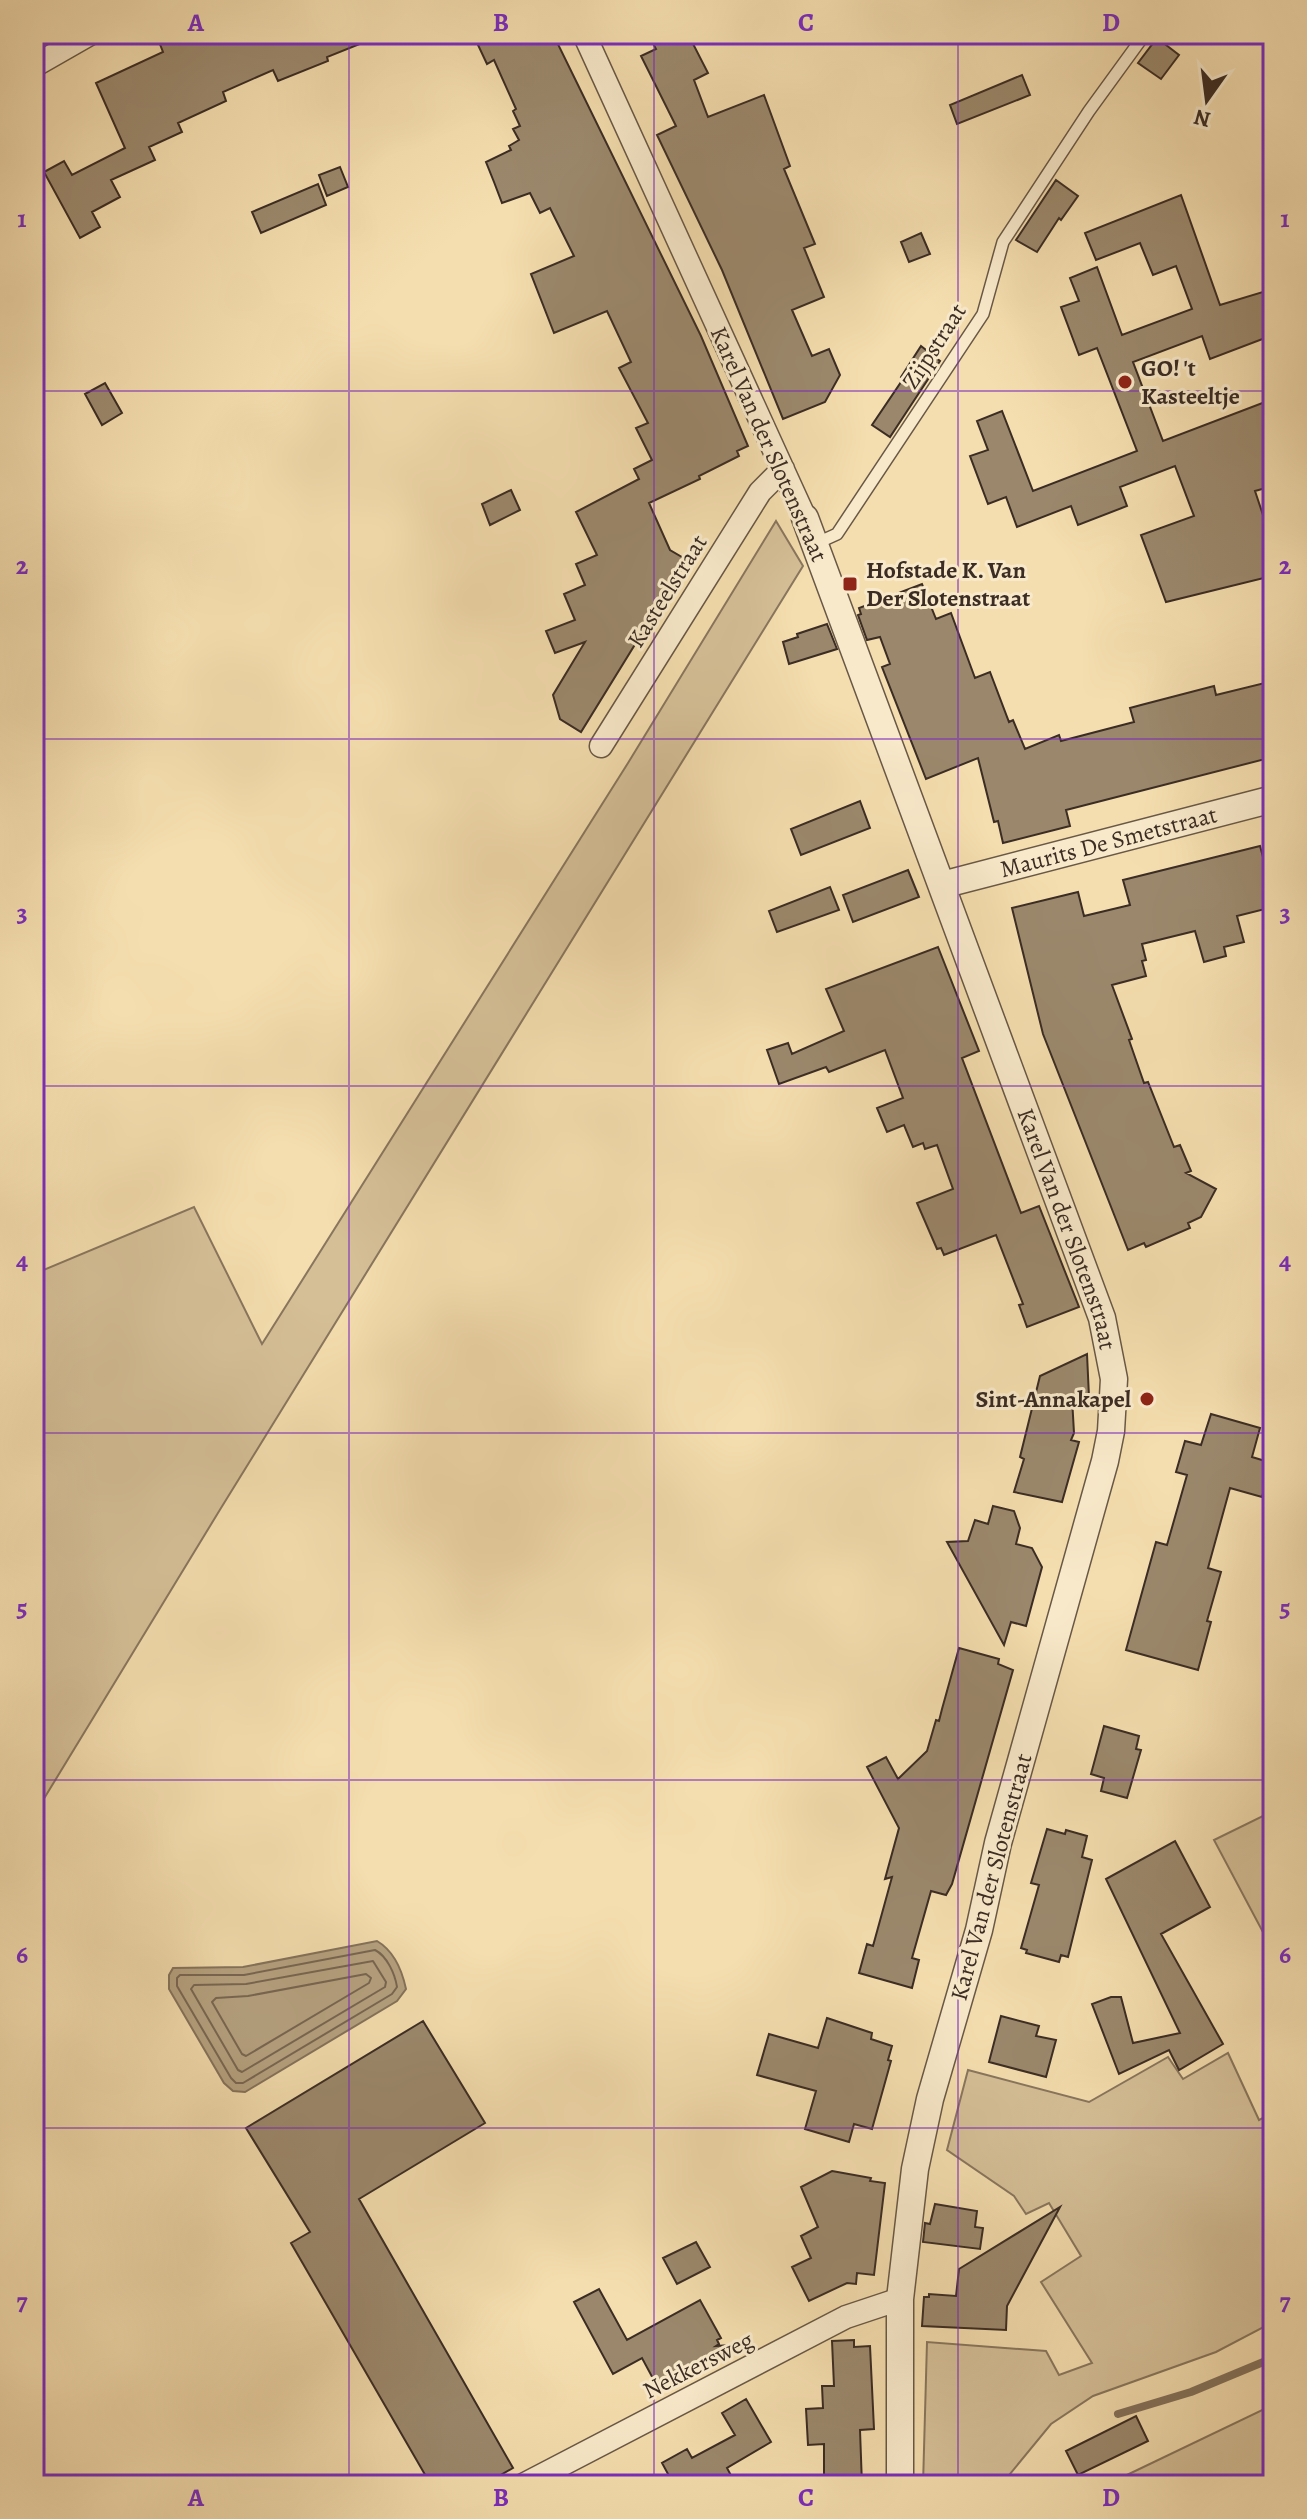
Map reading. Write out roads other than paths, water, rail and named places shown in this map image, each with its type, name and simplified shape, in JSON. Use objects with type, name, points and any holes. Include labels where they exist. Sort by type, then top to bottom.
[{"type":"street","points":[[34,66],[90,34]]},
{"type":"street","name":"Karel Van der Slotenstraat","points":[[584,34],[805,518],[1102,1318],[1114,1379],[1111,1431],[1105,1461],[998,1843],[979,1930],[930,2099],[915,2169],[900,2299],[900,2485]]},
{"type":"street","name":"Kasteelstraat","points":[[601,746],[760,492],[783,469]]},
{"type":"street","name":"Maurits De Smetstraat","points":[[942,885],[1273,799]]},
{"type":"street","name":"Nekkersweg","points":[[523,2485],[846,2317],[900,2299]]},
{"type":"lane","name":"Zijpstraat","points":[[815,544],[837,534],[983,314],[1003,242],[1089,111],[1145,34]]},
{"type":"water","points":[[377,1941],[393,1956],[402,1975],[406,1989],[397,2001],[245,2092],[233,2091],[224,2083],[169,1989],[169,1975],[173,1968],[243,1967]]},
{"type":"waterway","points":[[1118,2414],[1191,2392],[1273,2358]]},
{"type":"place","name":"GO! 't Kasteeltje","points":[[1125,382]]},
{"type":"place","name":"Hofstade K. Van Der Slotenstraat","points":[[850,584]]},
{"type":"place","name":"Sint-Annakapel","points":[[1147,1399]]}]
